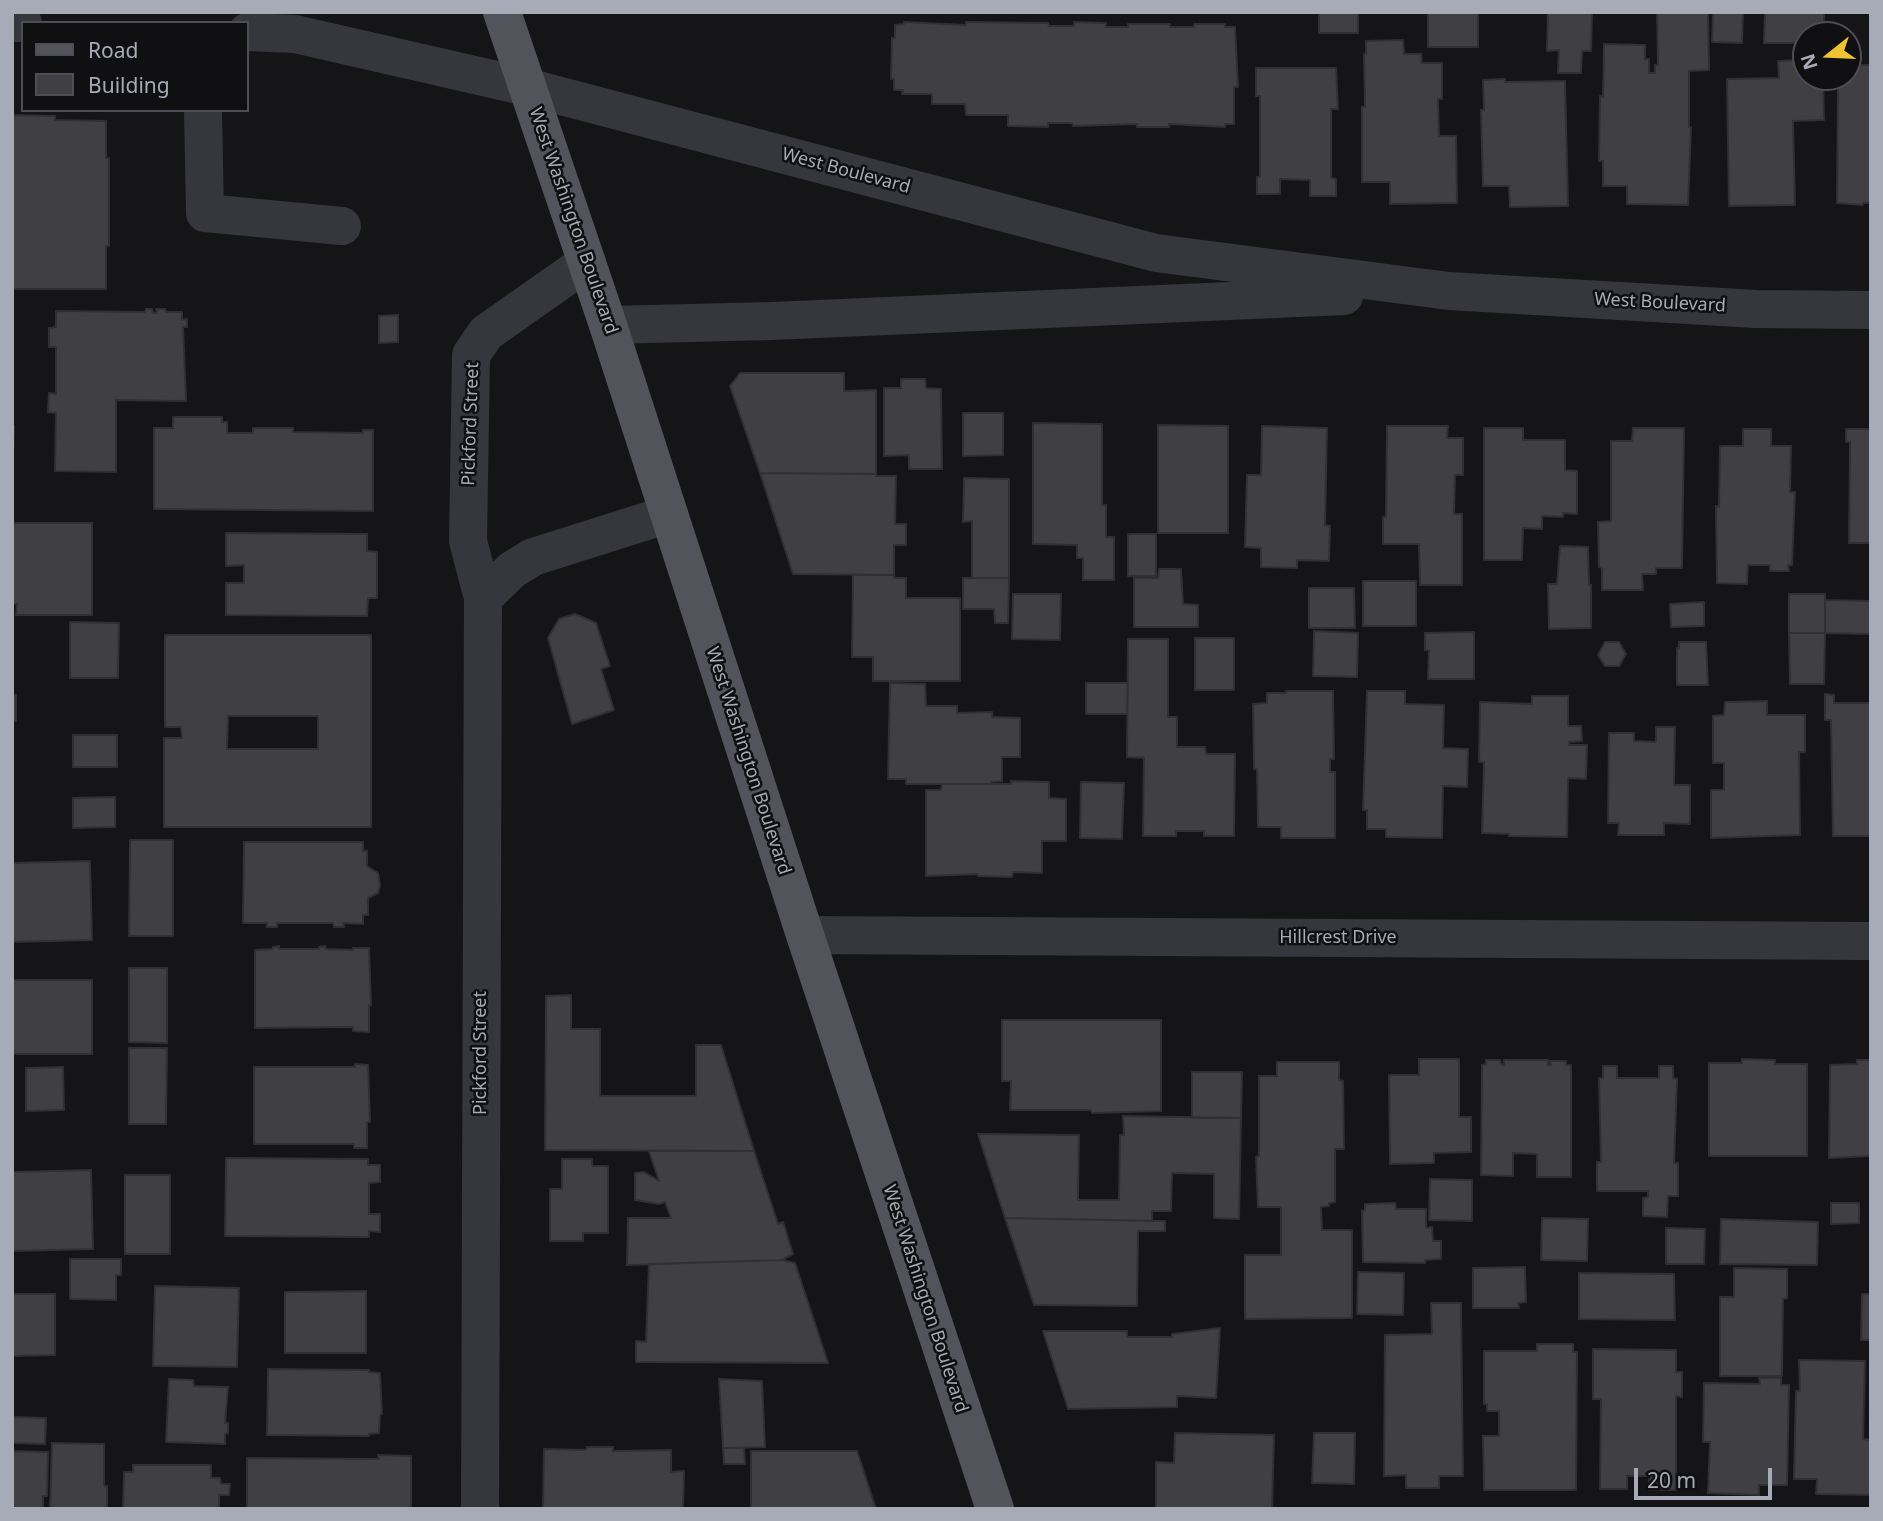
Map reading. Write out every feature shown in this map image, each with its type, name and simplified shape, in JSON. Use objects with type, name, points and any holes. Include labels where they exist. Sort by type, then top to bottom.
[{"type":"main road","name":"West Washington Boulevard","points":[[502,12],[608,325],[805,935],[995,1509]]},
{"type":"street","name":"West Boulevard","points":[[248,32],[295,34],[527,87],[1156,253],[1449,291],[1756,309],[1871,310]]},
{"type":"street","points":[[203,112],[205,213],[342,226]]},
{"type":"street","name":"Pickford Street","points":[[480,1509],[483,597],[468,541],[471,355],[486,334],[587,262]]},
{"type":"street","name":"West Boulevard","points":[[608,325],[785,320],[1449,291]]},
{"type":"street","points":[[483,597],[512,570],[533,557],[668,514]]},
{"type":"street","name":"Hillcrest Drive","points":[[805,935],[1871,941]]},
{"type":"building","points":[[1319,12],[1358,12],[1358,33],[1319,33]]},
{"type":"building","points":[[1428,12],[1478,12],[1478,47],[1428,47]]},
{"type":"building","points":[[1548,12],[1592,12],[1591,51],[1582,51],[1581,73],[1558,73],[1559,50],[1547,51]]},
{"type":"building","points":[[1657,12],[1708,12],[1709,70],[1689,71],[1691,127],[1688,205],[1627,204],[1627,186],[1603,186],[1603,161],[1599,161],[1604,44],[1645,45],[1649,73],[1655,73],[1655,65],[1658,65]]},
{"type":"building","points":[[1713,12],[1743,12],[1742,43],[1712,42]]},
{"type":"building","points":[[1765,12],[1824,12],[1824,21],[1792,21],[1792,43],[1764,43]]},
{"type":"building","points":[[904,22],[966,25],[966,22],[1048,23],[1049,26],[1074,26],[1074,22],[1106,23],[1106,27],[1128,27],[1128,24],[1194,27],[1194,24],[1225,24],[1225,27],[1235,27],[1238,87],[1234,87],[1234,124],[1225,124],[1225,127],[1169,124],[1169,127],[1137,127],[1137,124],[1073,126],[1072,123],[1048,123],[1048,127],[1008,126],[1008,115],[966,115],[965,104],[932,104],[932,94],[902,94],[903,90],[894,90],[894,79],[891,79],[892,38],[895,38],[895,25]]},
{"type":"building","points":[[1403,40],[1404,54],[1421,54],[1422,63],[1442,63],[1442,99],[1438,99],[1439,136],[1456,136],[1457,203],[1390,204],[1390,182],[1362,182],[1362,107],[1365,107],[1366,41]]},
{"type":"building","points":[[1792,60],[1792,91],[1823,91],[1824,120],[1793,121],[1795,205],[1729,206],[1727,79],[1779,78],[1778,61]]},
{"type":"building","points":[[1862,65],[1871,65],[1871,203],[1837,203],[1838,91],[1862,91]]},
{"type":"building","points":[[1256,68],[1336,68],[1338,109],[1331,109],[1331,178],[1336,179],[1336,196],[1310,196],[1310,180],[1280,179],[1280,194],[1257,194],[1257,177],[1260,177],[1260,96],[1256,96]]},
{"type":"building","points":[[1505,79],[1505,82],[1565,81],[1568,206],[1510,207],[1509,186],[1483,186],[1483,80]]},
{"type":"building","points":[[12,115],[55,116],[55,120],[106,121],[106,158],[109,158],[109,246],[106,246],[106,289],[12,289]]},
{"type":"building","points":[[146,309],[152,309],[153,313],[157,313],[156,309],[182,312],[182,320],[187,319],[187,327],[183,327],[186,401],[116,400],[116,472],[55,471],[56,413],[48,412],[49,393],[56,394],[56,347],[49,347],[49,328],[56,327],[56,311],[145,312]]},
{"type":"building","points":[[398,315],[398,342],[379,343],[379,316]]},
{"type":"building","points":[[740,373],[844,373],[844,391],[876,390],[876,474],[760,473],[730,386]]},
{"type":"building","points":[[901,379],[925,379],[926,388],[941,389],[942,469],[909,469],[909,455],[884,456],[884,388],[901,388]]},
{"type":"building","points":[[963,413],[1003,413],[1003,455],[963,456]]},
{"type":"building","points":[[173,417],[222,417],[222,422],[227,422],[227,433],[253,433],[253,428],[293,428],[293,432],[363,433],[363,430],[373,430],[373,511],[154,509],[154,428],[173,428]]},
{"type":"building","points":[[1033,423],[1102,424],[1102,505],[1106,505],[1106,537],[1114,537],[1114,580],[1083,580],[1083,558],[1077,558],[1077,545],[1033,544]]},
{"type":"building","points":[[1158,425],[1228,426],[1228,533],[1158,533]]},
{"type":"building","points":[[12,426],[14,426],[12,491]]},
{"type":"building","points":[[1262,426],[1327,428],[1325,525],[1330,526],[1329,561],[1297,560],[1297,568],[1261,567],[1261,548],[1245,547],[1247,475],[1261,475]]},
{"type":"building","points":[[1387,426],[1448,426],[1447,438],[1463,438],[1463,475],[1455,475],[1454,514],[1462,514],[1462,585],[1420,585],[1419,544],[1383,544]]},
{"type":"building","points":[[1484,428],[1523,428],[1523,440],[1565,440],[1565,470],[1577,471],[1577,514],[1563,513],[1563,517],[1542,516],[1542,529],[1523,528],[1522,560],[1484,560]]},
{"type":"building","points":[[1633,428],[1684,428],[1682,568],[1656,568],[1656,574],[1642,574],[1643,590],[1602,590],[1598,522],[1611,521],[1611,441],[1632,441]]},
{"type":"building","points":[[1743,429],[1771,429],[1771,446],[1791,446],[1790,492],[1795,492],[1792,565],[1788,565],[1789,571],[1770,571],[1770,565],[1748,565],[1747,584],[1717,583],[1716,506],[1719,507],[1720,446],[1743,446]]},
{"type":"building","points":[[1846,429],[1871,429],[1871,543],[1849,543],[1850,442],[1846,442]]},
{"type":"building","points":[[760,473],[896,476],[895,524],[906,524],[906,545],[894,545],[894,575],[793,574]]},
{"type":"building","points":[[964,478],[1009,479],[1009,578],[972,578],[972,521],[963,522]]},
{"type":"building","points":[[12,523],[92,523],[92,615],[16,615],[17,604],[12,604]]},
{"type":"building","points":[[226,533],[367,534],[367,551],[377,552],[377,598],[368,598],[367,616],[226,615],[226,583],[244,583],[244,565],[226,566]]},
{"type":"building","points":[[1128,534],[1156,534],[1156,576],[1128,576]]},
{"type":"building","points":[[1560,546],[1588,547],[1591,628],[1549,629],[1548,584],[1557,584]]},
{"type":"building","points":[[1159,569],[1181,569],[1183,604],[1198,605],[1198,627],[1134,627],[1134,578],[1158,578]]},
{"type":"building","points":[[853,575],[894,575],[894,578],[906,578],[906,598],[960,598],[960,681],[873,681],[873,657],[852,657]]},
{"type":"building","points":[[963,578],[1009,578],[1008,623],[995,623],[994,609],[963,609]]},
{"type":"building","points":[[1363,581],[1416,581],[1416,626],[1363,626]]},
{"type":"building","points":[[1309,588],[1354,588],[1355,628],[1309,628]]},
{"type":"building","points":[[1013,594],[1061,594],[1060,640],[1012,639]]},
{"type":"building","points":[[1789,594],[1825,594],[1825,633],[1789,633]]},
{"type":"building","points":[[1825,600],[1871,601],[1871,634],[1825,633]]},
{"type":"building","points":[[1704,602],[1704,626],[1671,627],[1670,604]]},
{"type":"building","points":[[575,614],[596,623],[610,666],[601,669],[614,710],[572,724],[548,638],[559,619]]},
{"type":"building","points":[[70,622],[119,623],[118,678],[70,678]]},
{"type":"building","points":[[1314,631],[1358,633],[1357,677],[1313,676]]},
{"type":"building","points":[[1474,632],[1474,679],[1428,679],[1429,650],[1425,650],[1425,633]]},
{"type":"building","points":[[1789,633],[1825,633],[1824,684],[1790,684]]},
{"type":"building","points":[[165,635],[371,635],[371,827],[164,827],[164,738],[182,738],[181,727],[165,727]],"holes":[[[228,716],[318,716],[318,749],[227,749]]]},
{"type":"building","points":[[1195,638],[1234,638],[1234,690],[1195,690]]},
{"type":"building","points":[[1128,639],[1168,639],[1168,717],[1177,717],[1177,747],[1205,747],[1206,754],[1235,754],[1234,836],[1204,836],[1204,831],[1176,831],[1176,836],[1143,836],[1144,758],[1127,757]]},
{"type":"building","points":[[1605,642],[1619,642],[1626,654],[1619,666],[1605,666],[1598,655]]},
{"type":"building","points":[[1679,642],[1706,642],[1708,685],[1677,685]]},
{"type":"building","points":[[890,683],[925,684],[926,706],[957,706],[957,713],[992,712],[992,717],[1020,718],[1020,757],[1002,757],[1002,781],[991,784],[906,784],[906,779],[888,779]]},
{"type":"building","points":[[1086,683],[1128,683],[1127,714],[1086,714]]},
{"type":"building","points":[[1333,691],[1334,759],[1330,759],[1330,772],[1335,772],[1335,838],[1281,838],[1281,827],[1258,827],[1253,704],[1267,703],[1267,693]]},
{"type":"building","points":[[1367,691],[1405,691],[1405,704],[1444,705],[1443,748],[1468,749],[1467,787],[1443,786],[1442,838],[1386,837],[1386,829],[1367,829],[1367,810],[1363,810]]},
{"type":"building","points":[[12,694],[16,695],[16,721],[12,721]]},
{"type":"building","points":[[1825,694],[1834,695],[1834,703],[1871,703],[1871,836],[1833,836],[1831,720],[1825,720]]},
{"type":"building","points":[[1532,696],[1568,696],[1568,726],[1581,726],[1582,741],[1569,742],[1569,745],[1587,745],[1586,779],[1568,778],[1567,837],[1482,833],[1484,762],[1479,762],[1480,702],[1532,704]]},
{"type":"building","points":[[1767,701],[1767,715],[1805,715],[1805,752],[1799,752],[1800,835],[1711,838],[1711,790],[1724,790],[1724,763],[1713,763],[1713,716],[1724,715],[1725,702]]},
{"type":"building","points":[[1656,727],[1675,727],[1674,785],[1690,785],[1690,824],[1664,823],[1664,835],[1618,835],[1619,823],[1608,823],[1609,733],[1634,733],[1634,741],[1656,742]]},
{"type":"building","points":[[73,735],[117,735],[117,767],[73,767]]},
{"type":"building","points":[[1011,781],[1049,782],[1049,798],[1066,799],[1066,841],[1042,841],[1042,873],[1013,872],[1012,877],[978,874],[926,876],[926,790],[941,790],[942,784],[1011,784]]},
{"type":"building","points":[[1081,782],[1124,783],[1122,839],[1080,838]]},
{"type":"building","points":[[115,797],[115,827],[73,828],[73,798]]},
{"type":"building","points":[[130,840],[173,840],[173,936],[129,936]]},
{"type":"building","points":[[244,842],[363,842],[363,851],[367,851],[367,866],[378,873],[380,885],[378,893],[368,898],[368,915],[363,915],[363,924],[343,923],[344,927],[334,927],[333,923],[277,923],[277,927],[267,927],[267,923],[243,923]]},
{"type":"building","points":[[90,861],[92,940],[12,942],[12,863]]},
{"type":"building","points":[[279,946],[279,949],[319,949],[325,946],[326,949],[369,948],[369,1032],[353,1031],[353,1027],[255,1028],[255,950]]},
{"type":"building","points":[[129,968],[167,968],[167,1043],[129,1042]]},
{"type":"building","points":[[12,980],[92,980],[92,1054],[12,1054]]},
{"type":"building","points":[[571,995],[571,1029],[600,1029],[600,1096],[696,1096],[696,1045],[721,1045],[754,1151],[545,1150],[546,996]]},
{"type":"building","points":[[1002,1020],[1161,1020],[1161,1111],[1092,1113],[1091,1110],[1010,1110],[1011,1081],[1002,1081]]},
{"type":"building","points":[[129,1048],[167,1048],[166,1124],[129,1124]]},
{"type":"building","points":[[1419,1059],[1459,1059],[1459,1117],[1471,1117],[1471,1152],[1434,1153],[1434,1163],[1390,1164],[1389,1075],[1419,1075]]},
{"type":"building","points":[[1742,1059],[1775,1060],[1775,1064],[1807,1064],[1807,1156],[1709,1156],[1709,1063],[1742,1063]]},
{"type":"building","points":[[1486,1060],[1500,1060],[1504,1065],[1504,1060],[1548,1060],[1548,1065],[1551,1065],[1550,1061],[1566,1061],[1566,1065],[1571,1065],[1571,1177],[1537,1177],[1537,1154],[1513,1153],[1513,1176],[1481,1175],[1482,1065],[1486,1064]]},
{"type":"building","points":[[1857,1060],[1871,1060],[1871,1156],[1829,1158],[1830,1065],[1857,1064]]},
{"type":"building","points":[[1277,1062],[1339,1062],[1339,1080],[1343,1081],[1344,1149],[1335,1149],[1335,1202],[1321,1207],[1322,1230],[1352,1230],[1352,1318],[1245,1319],[1245,1255],[1281,1255],[1281,1207],[1258,1207],[1256,1157],[1259,1156],[1259,1076],[1277,1076]]},
{"type":"building","points":[[355,1064],[368,1065],[370,1122],[367,1122],[367,1148],[354,1148],[354,1144],[254,1144],[254,1067],[355,1067]]},
{"type":"building","points":[[1603,1066],[1617,1066],[1617,1078],[1659,1078],[1659,1066],[1673,1066],[1673,1078],[1677,1079],[1674,1163],[1678,1163],[1678,1196],[1668,1196],[1667,1217],[1643,1216],[1643,1198],[1648,1197],[1648,1191],[1597,1191],[1597,1162],[1601,1162],[1599,1078],[1603,1078]]},
{"type":"building","points":[[63,1067],[64,1110],[26,1111],[26,1068]]},
{"type":"building","points":[[1192,1072],[1242,1072],[1241,1118],[1192,1118]]},
{"type":"building","points":[[1123,1116],[1241,1118],[1239,1219],[1214,1218],[1214,1174],[1172,1173],[1171,1211],[1152,1211],[1152,1221],[1005,1218],[978,1134],[1079,1135],[1078,1200],[1119,1200]]},
{"type":"building","points":[[649,1151],[754,1151],[778,1224],[783,1222],[793,1254],[782,1260],[627,1265],[628,1218],[671,1218],[665,1202],[659,1204],[635,1200],[635,1173],[644,1172],[659,1181]]},
{"type":"building","points":[[226,1158],[368,1159],[368,1165],[380,1165],[380,1182],[369,1183],[369,1214],[380,1214],[380,1232],[369,1231],[369,1237],[225,1236]]},
{"type":"building","points":[[562,1159],[592,1159],[592,1166],[608,1166],[608,1233],[583,1233],[583,1241],[550,1241],[550,1189],[562,1189]]},
{"type":"building","points":[[91,1170],[93,1249],[12,1251],[12,1172]]},
{"type":"building","points":[[125,1175],[170,1175],[170,1254],[125,1254]]},
{"type":"building","points":[[1430,1179],[1472,1180],[1472,1221],[1429,1220]]},
{"type":"building","points":[[1395,1203],[1396,1209],[1426,1209],[1426,1228],[1432,1227],[1433,1241],[1441,1241],[1441,1259],[1425,1260],[1425,1263],[1363,1262],[1362,1211],[1365,1210],[1365,1204]]},
{"type":"building","points":[[1831,1203],[1859,1203],[1859,1223],[1831,1224]]},
{"type":"building","points":[[1005,1218],[1165,1221],[1165,1231],[1138,1231],[1137,1306],[1034,1305]]},
{"type":"building","points":[[1542,1218],[1588,1219],[1587,1261],[1541,1260]]},
{"type":"building","points":[[1721,1219],[1818,1222],[1817,1265],[1720,1264]]},
{"type":"building","points":[[1666,1228],[1705,1229],[1704,1264],[1666,1264]]},
{"type":"building","points":[[70,1259],[121,1259],[121,1275],[116,1275],[116,1300],[70,1299]]},
{"type":"building","points":[[782,1260],[795,1263],[828,1363],[636,1362],[636,1341],[646,1342],[649,1264]]},
{"type":"building","points":[[1525,1267],[1526,1302],[1518,1303],[1519,1308],[1473,1308],[1473,1268]]},
{"type":"building","points":[[1734,1268],[1787,1269],[1787,1298],[1783,1299],[1782,1376],[1720,1376],[1720,1297],[1734,1297]]},
{"type":"building","points":[[1358,1272],[1404,1273],[1403,1315],[1357,1314]]},
{"type":"building","points":[[1579,1273],[1674,1274],[1675,1320],[1579,1319]]},
{"type":"building","points":[[155,1286],[239,1288],[237,1367],[153,1366]]},
{"type":"building","points":[[366,1291],[366,1353],[285,1353],[285,1292]]},
{"type":"building","points":[[12,1294],[55,1294],[55,1355],[12,1356]]},
{"type":"building","points":[[1862,1294],[1871,1294],[1871,1340],[1861,1340]]},
{"type":"building","points":[[1431,1303],[1461,1303],[1463,1476],[1439,1476],[1439,1488],[1406,1488],[1406,1475],[1384,1476],[1385,1335],[1432,1334]]},
{"type":"building","points":[[1220,1328],[1216,1398],[1177,1396],[1177,1407],[1068,1409],[1043,1331],[1127,1331],[1127,1337],[1172,1337],[1172,1334]]},
{"type":"building","points":[[1537,1344],[1573,1344],[1573,1352],[1577,1352],[1576,1490],[1484,1490],[1483,1436],[1499,1436],[1499,1411],[1487,1411],[1487,1404],[1484,1404],[1484,1351],[1537,1351]]},
{"type":"building","points":[[1593,1349],[1676,1350],[1676,1372],[1682,1372],[1682,1397],[1676,1396],[1676,1490],[1649,1490],[1649,1476],[1627,1476],[1627,1489],[1600,1489],[1601,1399],[1593,1399]]},
{"type":"building","points":[[1799,1360],[1865,1361],[1863,1439],[1871,1440],[1871,1495],[1816,1494],[1817,1479],[1794,1479],[1796,1391],[1800,1391]]},
{"type":"building","points":[[268,1369],[369,1370],[380,1373],[382,1414],[379,1433],[369,1436],[267,1435]]},
{"type":"building","points":[[1759,1378],[1781,1378],[1781,1385],[1789,1385],[1787,1485],[1759,1485],[1759,1495],[1708,1493],[1710,1442],[1703,1442],[1704,1383],[1760,1384]]},
{"type":"building","points":[[169,1379],[193,1380],[194,1386],[228,1387],[225,1423],[228,1423],[228,1433],[225,1434],[225,1444],[166,1442]]},
{"type":"building","points":[[719,1379],[762,1381],[765,1447],[723,1448]]},
{"type":"building","points":[[12,1417],[46,1418],[45,1444],[12,1443]]},
{"type":"building","points":[[1175,1433],[1274,1435],[1272,1509],[1156,1509],[1156,1462],[1174,1463]]},
{"type":"building","points":[[1314,1433],[1355,1433],[1354,1484],[1312,1483]]},
{"type":"building","points":[[52,1443],[104,1444],[107,1509],[50,1509]]},
{"type":"building","points":[[587,1447],[613,1447],[613,1451],[671,1450],[671,1472],[684,1471],[683,1509],[543,1509],[544,1449],[586,1450]]},
{"type":"building","points":[[723,1448],[744,1448],[745,1464],[724,1464]]},
{"type":"building","points":[[12,1451],[48,1452],[47,1496],[43,1496],[43,1509],[12,1509]]},
{"type":"building","points":[[751,1451],[857,1451],[876,1509],[751,1509]]},
{"type":"building","points":[[378,1455],[411,1456],[411,1509],[247,1509],[247,1458],[379,1459]]},
{"type":"building","points":[[133,1465],[211,1465],[211,1478],[220,1478],[221,1484],[230,1484],[229,1495],[219,1495],[219,1509],[123,1509],[124,1472],[133,1472]]}]
